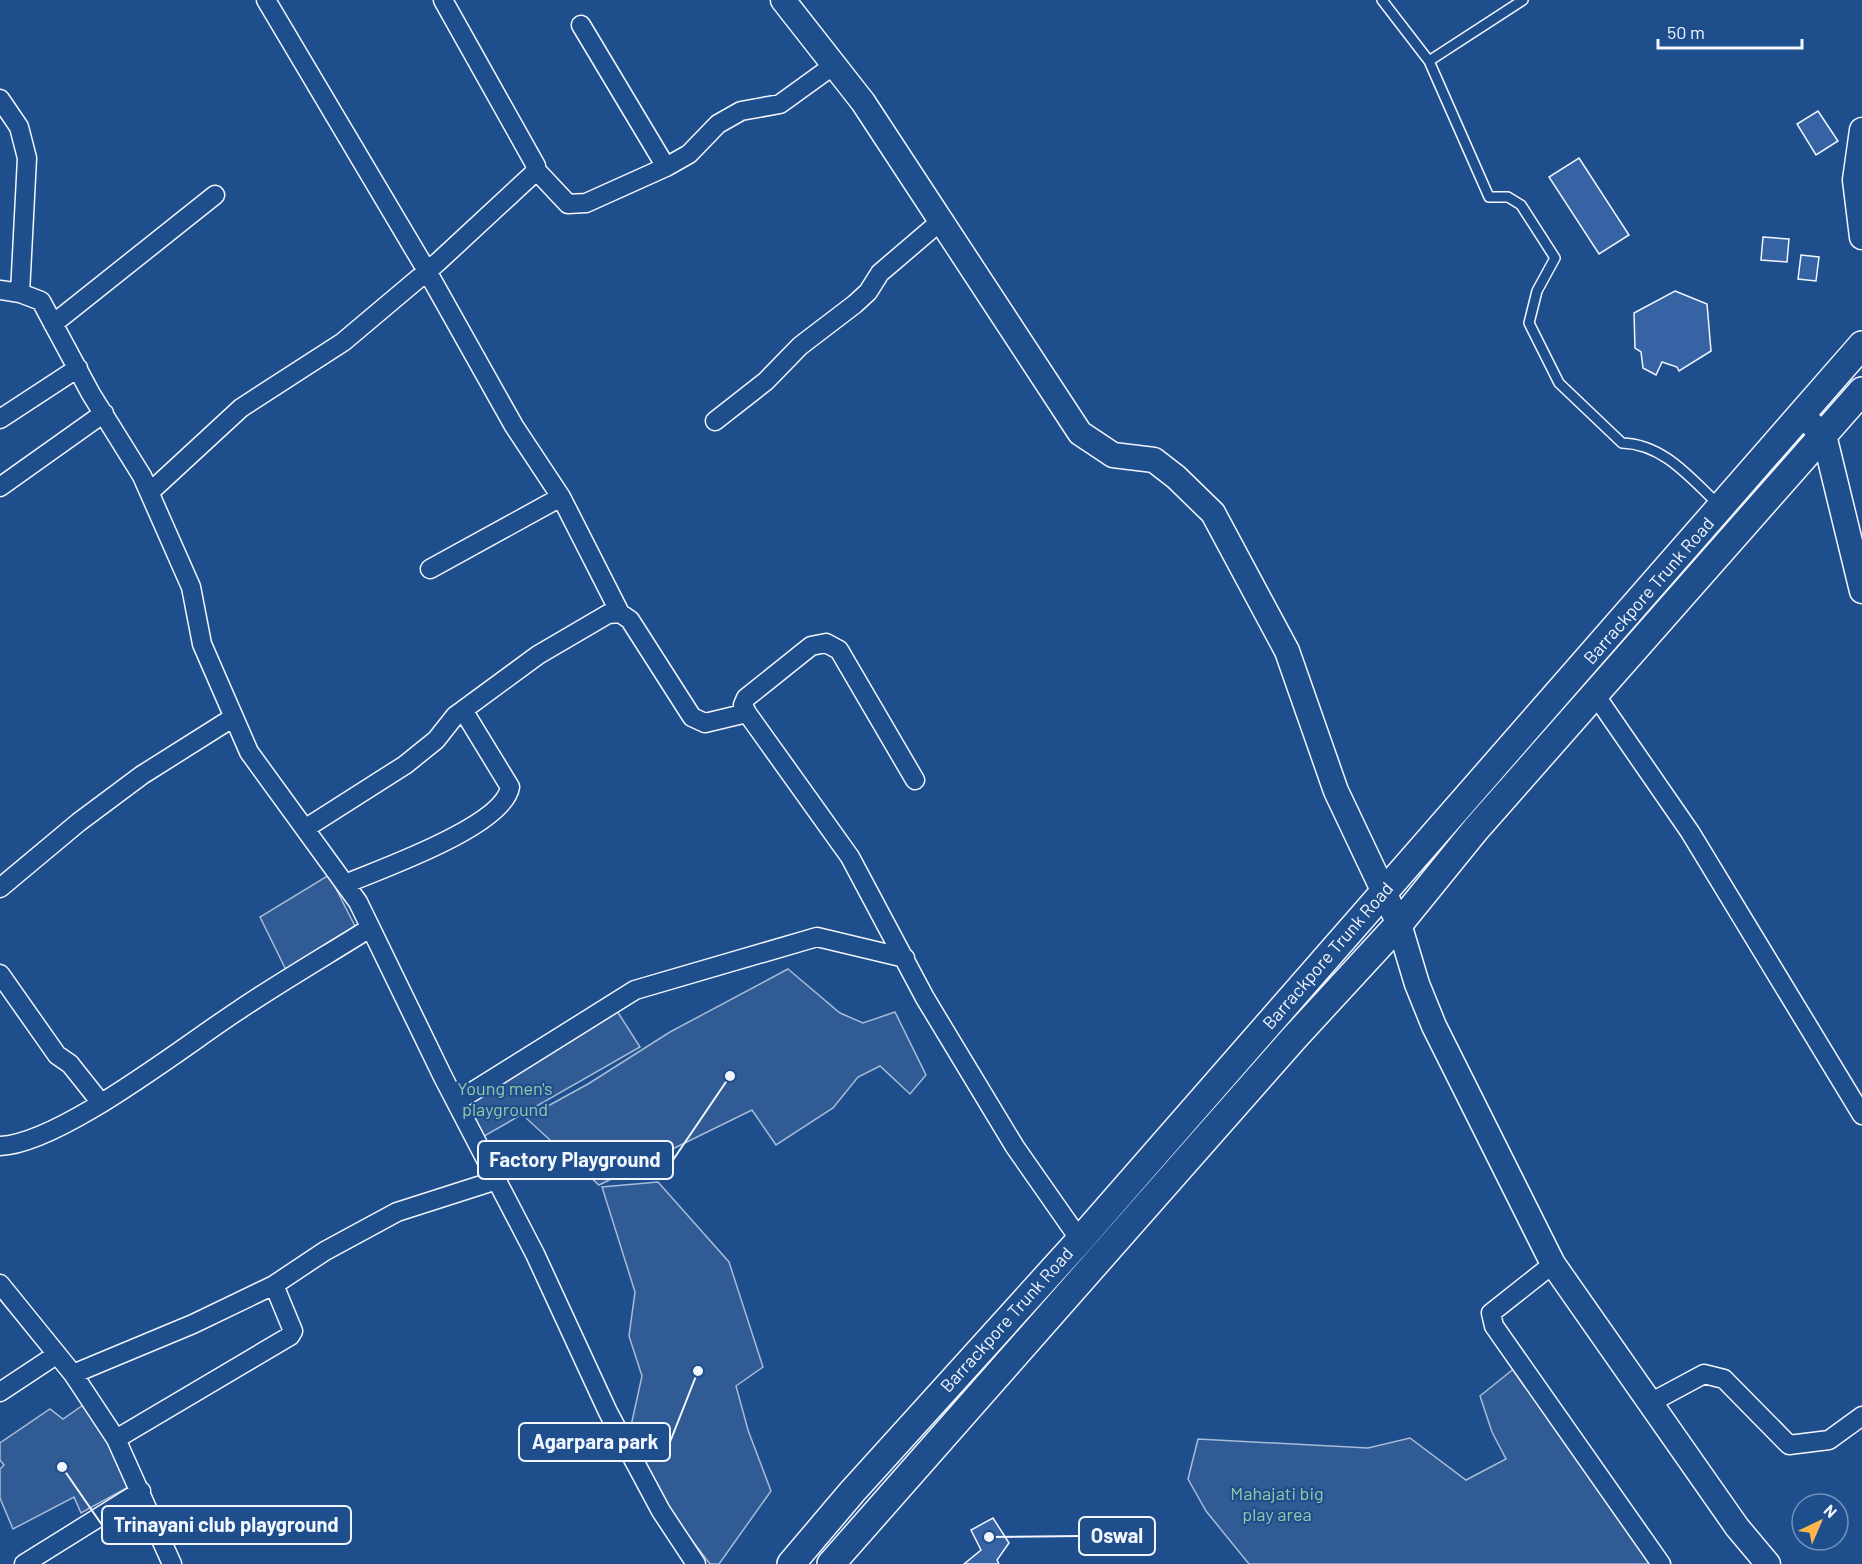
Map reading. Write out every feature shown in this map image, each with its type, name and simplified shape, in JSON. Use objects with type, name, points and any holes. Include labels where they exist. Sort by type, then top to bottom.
[{"type":"main road","name":"Barrackpore Trunk Road","points":[[790,1564],[852,1492],[1080,1240],[1862,345]]},
{"type":"main road","name":"Barrackpore Trunk Road","points":[[831,1564],[1294,1038],[1399,924],[1476,829],[1594,693],[1862,391]]},
{"type":"street","points":[[266,0],[427,271],[514,426],[561,497],[620,613],[630,620],[692,717],[705,723],[747,713]]},
{"type":"street","points":[[443,0],[536,170],[568,204],[586,203],[666,167],[689,154],[718,124],[741,111],[780,104],[834,65]]},
{"type":"street","points":[[783,0],[863,102],[1080,433],[1113,455],[1154,460],[1176,477],[1213,513],[1287,651],[1336,791],[1399,924],[1417,984],[1434,1026],[1553,1264],[1737,1527],[1768,1564]]},
{"type":"street","points":[[581,25],[666,167]]},
{"type":"street","points":[[0,99],[19,127],[27,158],[20,292]]},
{"type":"street","points":[[1862,130],[1855,180],[1862,237]]},
{"type":"street","points":[[150,492],[241,408],[343,342],[427,271],[526,182],[536,170]]},
{"type":"street","points":[[53,324],[215,195]]},
{"type":"street","points":[[715,421],[766,381],[800,346],[855,304],[868,292],[880,273],[942,220]]},
{"type":"street","points":[[0,290],[20,292],[41,301],[150,492],[191,587],[202,644],[249,752],[345,884],[370,927],[456,1102],[535,1254],[608,1412],[661,1511],[696,1564]]},
{"type":"street","points":[[0,419],[78,369]]},
{"type":"street","points":[[0,487],[104,413]]},
{"type":"street","points":[[1801,415],[1824,435],[1862,591]]},
{"type":"street","points":[[430,569],[561,497]]},
{"type":"street","points":[[306,828],[405,765],[436,740],[455,716],[538,656],[608,614],[620,613]]},
{"type":"street","points":[[915,780],[839,651],[826,643],[812,646],[746,698],[743,705],[747,713],[850,857],[925,998],[1015,1147],[1080,1240]]},
{"type":"street","points":[[1594,693],[1690,832],[1862,1115]]},
{"type":"street","points":[[345,884],[435,846],[486,818],[501,806],[510,787],[464,710]]},
{"type":"street","points":[[0,888],[79,822],[142,775],[234,717]]},
{"type":"street","points":[[0,1146],[31,1141],[102,1103],[241,1008],[370,927]]},
{"type":"street","points":[[456,1102],[635,990],[817,937],[904,958]]},
{"type":"street","points":[[0,974],[57,1055],[70,1064],[102,1103]]},
{"type":"street","points":[[73,1374],[193,1324],[274,1285],[325,1251],[397,1212],[497,1180]]},
{"type":"street","points":[[1553,1264],[1491,1313],[1494,1326],[1661,1564]]},
{"type":"street","points":[[0,1284],[73,1374],[116,1439],[172,1564]]},
{"type":"street","points":[[116,1439],[290,1336],[293,1331],[292,1324],[274,1285]]},
{"type":"street","points":[[0,1392],[56,1355]]},
{"type":"street","points":[[1650,1403],[1704,1374],[1724,1378],[1789,1445],[1828,1440],[1862,1416]]},
{"type":"street","points":[[24,1564],[141,1491]]},
{"type":"lane","points":[[1382,0],[1429,61],[1489,197],[1508,197],[1521,205],[1555,258],[1537,291],[1529,322],[1559,383],[1622,443],[1635,444],[1662,453],[1722,507]]},
{"type":"lane","points":[[1429,61],[1523,0]]},
{"type":"shaded area","points":[[329,875],[357,930],[288,974],[260,917]]},
{"type":"shaded area","points":[[788,969],[840,1013],[863,1023],[895,1012],[926,1075],[910,1094],[880,1066],[858,1077],[833,1108],[776,1145],[752,1110],[599,1185],[526,1118],[588,1084],[670,1032]]},
{"type":"shaded area","name":"Young men's playground","points":[[617,1011],[640,1047],[479,1139],[458,1101]]},
{"type":"shaded area","points":[[658,1182],[729,1262],[763,1367],[736,1386],[748,1430],[771,1491],[719,1564],[710,1564],[666,1506],[629,1435],[642,1376],[629,1336],[635,1292],[602,1187]]},
{"type":"shaded area","name":"Mahajati big play area","points":[[1516,1367],[1654,1564],[1249,1564],[1206,1511],[1188,1479],[1198,1439],[1368,1448],[1410,1438],[1466,1480],[1506,1459],[1492,1432],[1480,1396]]},
{"type":"shaded area","points":[[86,1403],[132,1485],[81,1513],[74,1497],[13,1529],[0,1498],[0,1469],[4,1465],[0,1460],[0,1443],[50,1409],[63,1419]]},
{"type":"building","points":[[1818,111],[1838,141],[1816,155],[1797,124]]},
{"type":"building","points":[[1579,158],[1629,235],[1599,254],[1549,177]]},
{"type":"building","points":[[1763,237],[1789,239],[1787,262],[1761,260]]},
{"type":"building","points":[[1801,255],[1819,257],[1816,281],[1798,279]]},
{"type":"building","points":[[1675,291],[1707,304],[1711,351],[1679,371],[1677,367],[1662,362],[1656,375],[1643,368],[1641,352],[1635,348],[1634,313]]},
{"type":"building","points":[[993,1518],[1009,1543],[997,1560],[999,1564],[964,1564],[981,1550],[971,1530]]},
{"type":"place","name":"Factory Playground","points":[[730,1076]]},
{"type":"place","name":"Agarpara park","points":[[698,1371]]},
{"type":"place","name":"Trinayani club playground","points":[[62,1467]]},
{"type":"place","name":"Oswal","points":[[989,1537]]}]
